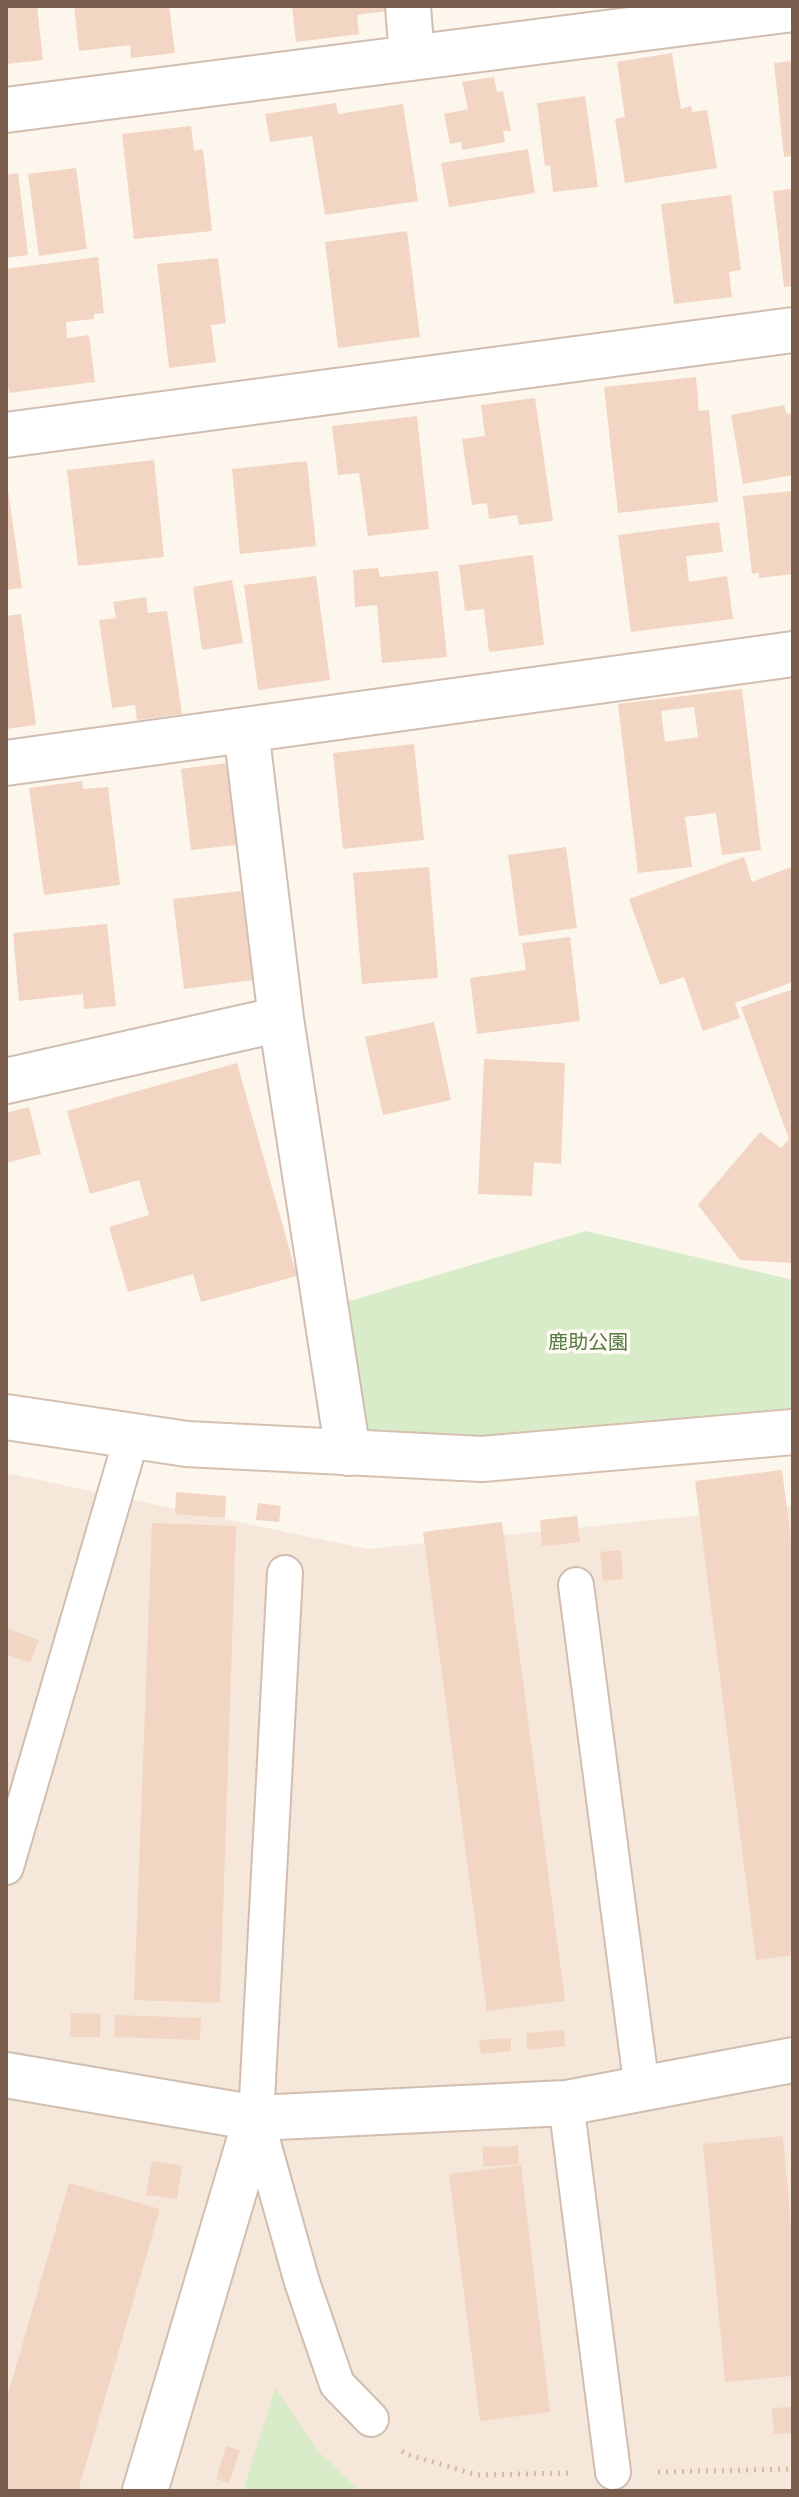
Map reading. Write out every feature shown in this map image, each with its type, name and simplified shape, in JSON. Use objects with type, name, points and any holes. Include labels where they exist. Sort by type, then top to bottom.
[{"type":"street","points":[[408,6],[412,58]]},
{"type":"street","points":[[6,110],[793,9]]},
{"type":"street","points":[[6,435],[793,330]]},
{"type":"street","points":[[6,763],[793,654]]},
{"type":"street","points":[[246,730],[281,1019],[348,1453]]},
{"type":"street","points":[[6,1081],[281,1019]]},
{"type":"street","points":[[6,1417],[187,1444],[482,1459],[793,1432]]},
{"type":"street","points":[[6,2075],[256,2118],[566,2103],[793,2060]]},
{"type":"street","points":[[145,2491],[256,2118]]},
{"type":"lane","points":[[6,1867],[132,1436]]},
{"type":"lane","points":[[285,1573],[256,2118],[302,2282],[337,2384],[371,2419]]},
{"type":"lane","points":[[576,1585],[642,2089]]},
{"type":"lane","points":[[566,2103],[613,2472]]},
{"type":"shaded area","points":[[6,1473],[367,1549],[793,1506],[793,2491],[6,2491]]},
{"type":"green space","name":"鹿助公園","points":[[586,1231],[793,1280],[793,1432],[348,1453],[326,1308]]},
{"type":"green space","points":[[275,2388],[318,2451],[360,2491],[243,2491]]},
{"type":"building","points":[[6,6],[37,6],[43,60],[6,64]]},
{"type":"building","points":[[74,6],[169,6],[175,53],[131,58],[130,45],[79,51]]},
{"type":"building","points":[[292,6],[387,6],[388,11],[357,15],[359,34],[296,42]]},
{"type":"building","points":[[672,53],[681,109],[691,106],[692,112],[707,110],[717,168],[625,183],[615,119],[625,117],[617,62]]},
{"type":"building","points":[[793,61],[793,156],[784,157],[774,63]]},
{"type":"building","points":[[494,77],[497,92],[503,91],[511,131],[503,131],[505,142],[462,150],[461,142],[450,144],[444,114],[468,109],[462,82]]},
{"type":"building","points":[[585,96],[598,187],[553,192],[550,165],[545,166],[537,103]]},
{"type":"building","points":[[336,103],[338,114],[403,104],[418,201],[325,215],[312,136],[270,142],[265,114]]},
{"type":"building","points":[[191,126],[194,151],[203,149],[212,231],[134,239],[122,134]]},
{"type":"building","points":[[528,149],[535,193],[449,207],[441,163]]},
{"type":"building","points":[[76,168],[87,249],[39,256],[28,174]]},
{"type":"building","points":[[18,173],[28,255],[6,258],[6,175]]},
{"type":"building","points":[[793,189],[793,286],[784,287],[773,191]]},
{"type":"building","points":[[731,195],[741,270],[729,272],[732,297],[674,304],[661,204]]},
{"type":"building","points":[[407,231],[420,337],[338,348],[325,242]]},
{"type":"building","points":[[98,257],[104,313],[94,314],[94,319],[66,322],[67,338],[89,335],[95,382],[9,393],[6,369],[6,269]]},
{"type":"building","points":[[218,258],[226,323],[211,325],[216,362],[169,368],[157,264]]},
{"type":"building","points":[[696,377],[699,411],[709,410],[718,502],[618,513],[604,387]]},
{"type":"building","points":[[535,398],[553,521],[519,525],[517,515],[489,519],[487,503],[472,505],[462,439],[485,436],[481,405]]},
{"type":"building","points":[[784,405],[787,414],[793,413],[793,475],[743,484],[731,415]]},
{"type":"building","points":[[417,416],[429,529],[368,536],[359,473],[338,475],[332,426]]},
{"type":"building","points":[[154,460],[164,557],[78,566],[67,470]]},
{"type":"building","points":[[307,461],[316,546],[240,554],[232,469]]},
{"type":"building","points":[[6,476],[22,588],[6,590]]},
{"type":"building","points":[[793,491],[793,574],[759,578],[759,573],[752,574],[743,496]]},
{"type":"building","points":[[719,522],[723,552],[686,556],[689,582],[727,576],[733,619],[631,632],[618,535]]},
{"type":"building","points":[[533,555],[544,645],[489,652],[484,609],[465,611],[459,565]]},
{"type":"building","points":[[378,568],[380,577],[438,571],[447,657],[382,663],[377,605],[355,607],[353,570]]},
{"type":"building","points":[[316,576],[330,680],[258,690],[244,585]]},
{"type":"building","points":[[232,580],[243,643],[202,650],[193,587]]},
{"type":"building","points":[[146,597],[148,613],[167,611],[182,714],[137,720],[135,705],[112,708],[99,620],[116,618],[113,602]]},
{"type":"building","points":[[21,614],[36,725],[6,729],[6,616]]},
{"type":"building","points":[[742,689],[761,850],[722,855],[716,813],[685,817],[692,867],[638,873],[618,704]],"holes":[[[694,707],[698,737],[665,742],[661,711]]]},
{"type":"building","points":[[414,744],[424,840],[343,849],[333,753]]},
{"type":"building","points":[[243,761],[253,843],[191,850],[181,769]]},
{"type":"building","points":[[82,781],[83,789],[108,787],[120,885],[44,895],[29,788]]},
{"type":"building","points":[[566,847],[577,928],[519,936],[508,855]]},
{"type":"building","points":[[744,857],[752,882],[791,867],[793,982],[735,1003],[740,1018],[703,1031],[684,977],[660,985],[629,899]]},
{"type":"building","points":[[429,867],[438,978],[362,984],[353,873]]},
{"type":"building","points":[[241,891],[253,980],[184,989],[173,899]]},
{"type":"building","points":[[107,924],[116,1006],[84,1009],[83,994],[19,1001],[13,933]]},
{"type":"building","points":[[570,937],[580,1021],[477,1034],[470,978],[526,970],[522,943]]},
{"type":"building","points":[[793,989],[793,1263],[740,1260],[698,1205],[760,1132],[781,1148],[789,1139],[741,1007]]},
{"type":"building","points":[[434,1022],[451,1100],[383,1115],[365,1037]]},
{"type":"building","points":[[484,1059],[565,1063],[561,1164],[534,1162],[532,1196],[478,1194]]},
{"type":"building","points":[[237,1063],[297,1276],[201,1302],[193,1274],[128,1292],[109,1227],[149,1215],[139,1180],[90,1194],[67,1111]]},
{"type":"building","points":[[29,1107],[41,1154],[6,1163],[6,1113]]},
{"type":"building","points":[[782,1470],[793,1556],[793,1955],[756,1960],[695,1481]]},
{"type":"building","points":[[176,1492],[226,1496],[225,1518],[175,1514]]},
{"type":"building","points":[[258,1503],[281,1506],[279,1522],[256,1520]]},
{"type":"building","points":[[577,1516],[580,1542],[542,1546],[540,1520]]},
{"type":"building","points":[[502,1522],[565,2001],[487,2011],[423,1532]]},
{"type":"building","points":[[152,1523],[236,1526],[220,2003],[134,2000]]},
{"type":"building","points":[[621,1550],[623,1579],[603,1581],[600,1552]]},
{"type":"building","points":[[6,1628],[39,1640],[30,1663],[6,1654]]},
{"type":"building","points":[[71,2013],[101,2014],[100,2037],[70,2037]]},
{"type":"building","points":[[115,2015],[201,2018],[200,2040],[114,2037]]},
{"type":"building","points":[[564,2030],[565,2046],[527,2050],[526,2033]]},
{"type":"building","points":[[511,2038],[511,2051],[481,2054],[479,2040]]},
{"type":"building","points":[[783,2136],[793,2251],[793,2376],[725,2382],[703,2144]]},
{"type":"building","points":[[518,2146],[519,2164],[483,2167],[483,2147]]},
{"type":"building","points":[[152,2161],[182,2166],[177,2199],[146,2195]]},
{"type":"building","points":[[521,2165],[550,2412],[480,2421],[449,2174]]},
{"type":"building","points":[[69,2183],[160,2209],[78,2491],[6,2491],[6,2401]]},
{"type":"building","points":[[793,2407],[793,2433],[774,2434],[772,2408]]},
{"type":"building","points":[[226,2446],[240,2450],[229,2483],[216,2479]]}]
